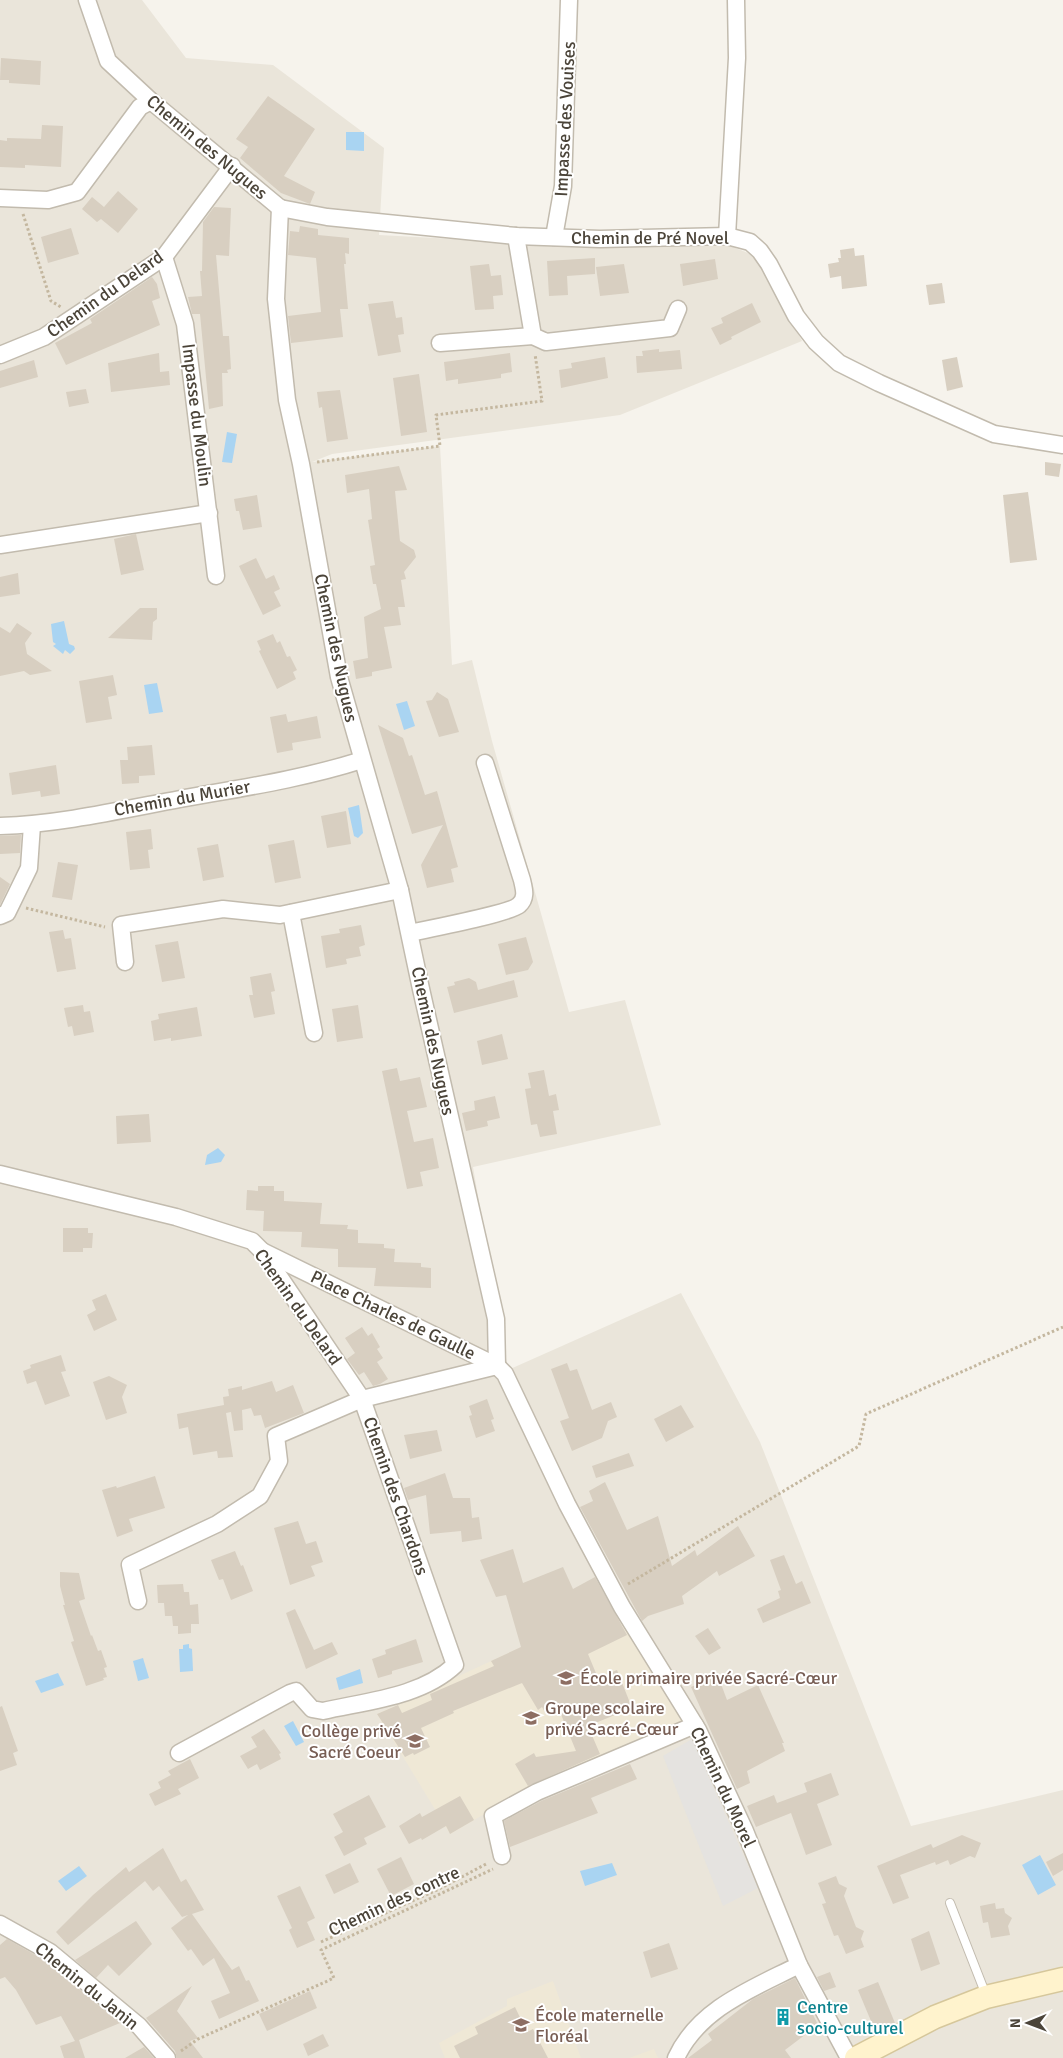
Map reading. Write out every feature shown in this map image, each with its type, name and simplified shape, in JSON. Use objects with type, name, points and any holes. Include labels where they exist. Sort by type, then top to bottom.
[{"type":"street","name":"Chemin des Nugues","points":[[87,0],[108,61],[151,101],[232,166],[280,208],[276,299],[287,400],[301,464],[339,676],[400,890],[496,1319],[497,1366]]},
{"type":"street","name":"Impasse des Vouises","points":[[554,237],[563,186],[569,0]]},
{"type":"street","points":[[728,236],[737,58],[736,0]]},
{"type":"street","points":[[0,198],[48,200],[77,192],[140,107],[151,101]]},
{"type":"street","name":"Chemin du Delard","points":[[0,355],[44,337],[164,257],[232,166]]},
{"type":"street","name":"Chemin de Pré Novel","points":[[280,208],[328,217],[516,236],[728,236],[750,242],[760,251],[769,264],[796,316],[816,342],[839,363],[994,434],[1063,445]]},
{"type":"street","points":[[516,236],[532,336]]},
{"type":"street","name":"Impasse du Moulin","points":[[164,257],[185,324],[216,576]]},
{"type":"street","points":[[440,342],[532,336],[546,342],[670,328],[678,309]]},
{"type":"street","points":[[0,545],[208,513]]},
{"type":"street","name":"Chemin du Murier","points":[[0,826],[32,825],[325,772],[362,760]]},
{"type":"street","points":[[410,934],[504,911],[520,905],[524,897],[522,880],[485,763]]},
{"type":"street","points":[[6,910],[29,868],[32,825]]},
{"type":"street","points":[[125,962],[122,925],[223,909],[280,915],[400,890]]},
{"type":"street","points":[[291,913],[314,1033]]},
{"type":"street","name":"Chemin du Delard","points":[[0,1174],[176,1217],[252,1241],[262,1251],[362,1399]]},
{"type":"street","name":"Place Charles de Gaulle","points":[[262,1251],[497,1366]]},
{"type":"street","points":[[362,1399],[497,1366]]},
{"type":"street","name":"Chemin du Morel","points":[[497,1366],[505,1374],[567,1504],[614,1592],[695,1726],[745,1831],[799,1965],[848,2058]]},
{"type":"street","name":"Chemin des Chardons","points":[[138,1601],[130,1565],[217,1524],[260,1496],[280,1461],[276,1436],[362,1399],[454,1665],[444,1675],[406,1693],[323,1711],[312,1709],[296,1691],[179,1754]]},
{"type":"street","points":[[502,1856],[493,1816],[537,1792],[695,1726]]},
{"type":"street","name":"Chemin du Janin","points":[[0,1924],[50,1952],[172,2056]]},
{"type":"street","points":[[676,2058],[696,2028],[723,2004],[799,1965]]},
{"type":"street","points":[[856,2058],[935,2017],[986,1997],[1063,1979]]},
{"type":"lane","points":[[950,1903],[986,1997]]},
{"type":"path","points":[[18,199],[51,301],[61,307],[68,306]]},
{"type":"path","points":[[301,464],[440,446],[436,415],[542,401],[532,336]]},
{"type":"path","points":[[6,910],[104,927],[122,925]]},
{"type":"path","points":[[614,1592],[859,1446],[866,1414],[1063,1327]]},
{"type":"path","points":[[321,1942],[439,1889],[502,1856]]},
{"type":"path","name":"Chemin des contre","points":[[172,2056],[198,2039],[334,1978],[321,1950],[502,1865],[502,1856]]},
{"type":"shaded area","points":[[0,0],[142,0],[186,58],[273,65],[384,148],[379,235],[564,245],[723,243],[748,253],[762,263],[802,341],[620,415],[332,454],[312,462],[440,446],[452,665],[472,660],[492,741],[569,1012],[625,1000],[661,1125],[473,1167],[508,1370],[681,1293],[760,1442],[911,1826],[1063,1790],[1063,2058],[0,2058]]},
{"type":"shaded area","name":"Groupe scolaire privé Sacré-Cœur","points":[[613,1606],[686,1722],[550,1776],[450,1834],[377,1714]]},
{"type":"shaded area","points":[[692,1739],[758,1888],[723,1906],[663,1756]]},
{"type":"shaded area","name":"École maternelle Floréal","points":[[553,1981],[581,2058],[445,2058],[439,2043],[507,2006],[507,1999]]},
{"type":"shaded area","points":[[654,2049],[658,2058],[629,2058]]},
{"type":"water","points":[[346,132],[364,132],[364,151],[346,150]]},
{"type":"water","points":[[227,432],[237,434],[232,463],[222,462]]},
{"type":"water","points":[[64,621],[69,644],[74,646],[75,649],[70,654],[65,650],[63,654],[53,646],[56,644],[53,642],[51,624]]},
{"type":"water","points":[[157,683],[163,712],[149,714],[144,685]]},
{"type":"water","points":[[407,701],[415,726],[404,730],[396,704]]},
{"type":"water","points":[[359,805],[363,833],[358,838],[354,836],[348,808]]},
{"type":"water","points":[[218,1148],[225,1155],[221,1162],[205,1165],[207,1155]]},
{"type":"water","points":[[189,1644],[189,1648],[192,1649],[193,1671],[180,1672],[179,1649],[183,1649],[183,1645]]},
{"type":"water","points":[[143,1658],[149,1678],[138,1681],[133,1661]]},
{"type":"water","points":[[360,1669],[363,1683],[339,1690],[336,1678]]},
{"type":"water","points":[[58,1673],[64,1685],[41,1693],[35,1681]]},
{"type":"water","points":[[293,1721],[304,1742],[296,1746],[284,1726]]},
{"type":"water","points":[[1040,1855],[1056,1885],[1038,1895],[1022,1865]]},
{"type":"water","points":[[612,1863],[617,1875],[585,1886],[580,1871]]},
{"type":"water","points":[[79,1866],[87,1876],[66,1891],[58,1881]]},
{"type":"building","points":[[1,58],[41,61],[40,85],[9,83],[9,80],[0,80]]},
{"type":"building","points":[[268,96],[315,129],[284,176],[315,192],[310,204],[281,193],[240,158],[248,147],[236,139]]},
{"type":"building","points":[[42,125],[63,126],[61,167],[25,165],[25,168],[0,167],[0,140],[7,141],[7,138],[41,139]]},
{"type":"building","points":[[118,191],[138,209],[118,233],[101,219],[97,222],[82,209],[92,197],[104,207]]},
{"type":"building","points":[[214,207],[231,208],[229,256],[216,255],[223,336],[229,336],[231,369],[227,370],[228,373],[222,373],[223,406],[209,409],[200,314],[192,314],[188,297],[202,296],[200,271],[202,271],[203,222]]},
{"type":"building","points":[[300,226],[318,229],[318,235],[349,238],[349,254],[345,253],[346,264],[344,264],[348,309],[340,309],[343,337],[291,343],[288,316],[321,312],[316,258],[288,255],[290,231],[299,232]]},
{"type":"building","points":[[71,228],[79,254],[48,263],[41,237]]},
{"type":"building","points":[[854,248],[855,256],[864,255],[867,286],[842,289],[841,276],[830,278],[828,264],[839,262],[838,258],[841,258],[840,250]]},
{"type":"building","points":[[595,258],[595,274],[567,276],[568,295],[549,296],[547,261]]},
{"type":"building","points":[[715,259],[718,279],[683,286],[680,264]]},
{"type":"building","points":[[489,264],[491,276],[501,275],[503,295],[493,296],[494,309],[475,310],[470,266]]},
{"type":"building","points":[[624,264],[629,293],[600,296],[596,267]]},
{"type":"building","points":[[152,277],[157,284],[160,298],[152,301],[160,325],[66,365],[55,343],[92,323],[90,319]]},
{"type":"building","points":[[942,283],[945,303],[929,305],[926,285]]},
{"type":"building","points":[[393,301],[396,318],[402,317],[404,334],[398,335],[401,352],[378,356],[368,304]]},
{"type":"building","points":[[752,303],[761,322],[731,337],[732,339],[720,345],[711,328],[723,323],[721,318]]},
{"type":"building","points":[[659,349],[659,352],[680,350],[682,369],[637,373],[636,356],[643,356],[642,351]]},
{"type":"building","points":[[159,353],[160,372],[169,371],[170,385],[111,392],[108,363]]},
{"type":"building","points":[[510,353],[512,372],[501,374],[501,378],[458,384],[458,379],[446,381],[444,362]]},
{"type":"building","points":[[605,357],[608,378],[561,388],[559,370],[572,368],[571,363]]},
{"type":"building","points":[[957,357],[963,387],[947,391],[942,360]]},
{"type":"building","points":[[34,360],[38,377],[0,388],[0,371]]},
{"type":"building","points":[[419,374],[427,432],[401,436],[393,378]]},
{"type":"building","points":[[86,389],[89,403],[69,407],[66,392]]},
{"type":"building","points":[[340,390],[348,439],[327,442],[322,407],[319,408],[317,392]]},
{"type":"building","points":[[1045,462],[1061,464],[1059,477],[1045,475]]},
{"type":"building","points":[[399,466],[407,490],[395,491],[400,541],[414,550],[416,557],[404,572],[406,579],[401,580],[405,607],[398,607],[401,625],[384,627],[392,668],[372,672],[372,676],[356,679],[353,661],[368,658],[364,617],[381,609],[376,584],[373,584],[370,566],[375,565],[368,520],[372,519],[369,489],[347,493],[345,475]]},
{"type":"building","points":[[1028,492],[1037,560],[1010,563],[1003,495]]},
{"type":"building","points":[[257,495],[262,527],[243,530],[234,499]]},
{"type":"building","points":[[136,534],[144,570],[121,575],[114,539]]},
{"type":"building","points":[[256,558],[266,579],[274,575],[280,589],[274,592],[281,606],[263,615],[239,566]]},
{"type":"building","points":[[18,573],[20,594],[0,597],[0,577]]},
{"type":"building","points":[[140,608],[157,608],[157,619],[153,622],[152,640],[108,638]]},
{"type":"building","points":[[17,623],[32,633],[25,643],[27,654],[52,671],[30,675],[24,671],[0,676],[0,627],[10,633]]},
{"type":"building","points":[[273,634],[277,643],[280,641],[287,657],[290,656],[297,670],[293,672],[296,679],[277,689],[259,651],[261,650],[257,641]]},
{"type":"building","points":[[113,675],[117,695],[108,697],[112,719],[86,723],[79,681]]},
{"type":"building","points":[[437,692],[448,699],[459,732],[439,737],[426,701],[432,700]]},
{"type":"building","points":[[286,714],[288,722],[317,716],[321,738],[292,743],[293,750],[277,753],[270,717]]},
{"type":"building","points":[[378,725],[403,738],[409,756],[412,755],[425,795],[437,791],[458,867],[451,869],[454,882],[427,888],[421,865],[443,825],[412,834]]},
{"type":"building","points":[[152,745],[155,775],[139,776],[139,783],[122,784],[120,760],[128,760],[127,747]]},
{"type":"building","points":[[56,765],[60,794],[41,797],[40,791],[12,795],[9,773]]},
{"type":"building","points":[[346,811],[351,844],[327,848],[321,816]]},
{"type":"building","points":[[151,829],[153,849],[148,850],[150,868],[130,870],[126,832]]},
{"type":"building","points":[[21,835],[20,853],[0,854],[0,836]]},
{"type":"building","points":[[294,840],[301,878],[275,883],[268,845]]},
{"type":"building","points":[[218,844],[224,877],[203,881],[197,848]]},
{"type":"building","points":[[58,862],[78,865],[72,900],[52,897]]},
{"type":"building","points":[[0,877],[10,884],[0,905]]},
{"type":"building","points":[[361,925],[365,945],[359,947],[361,956],[346,959],[347,964],[326,968],[321,936],[340,933],[339,929]]},
{"type":"building","points":[[63,930],[65,939],[71,938],[76,969],[57,972],[49,932]]},
{"type":"building","points":[[526,937],[533,962],[528,970],[506,975],[498,944]]},
{"type":"building","points":[[178,941],[185,978],[162,982],[155,945]]},
{"type":"building","points":[[271,973],[275,991],[271,992],[275,1014],[254,1018],[249,995],[253,995],[250,977]]},
{"type":"building","points":[[469,978],[476,982],[478,990],[514,980],[518,997],[454,1013],[447,987],[455,985],[454,982]]},
{"type":"building","points":[[83,1005],[84,1012],[90,1011],[94,1032],[74,1036],[72,1026],[68,1027],[64,1008]]},
{"type":"building","points":[[358,1005],[363,1038],[337,1042],[332,1009]]},
{"type":"building","points":[[197,1007],[202,1036],[171,1041],[171,1038],[154,1041],[151,1021],[159,1019],[158,1014]]},
{"type":"building","points":[[502,1034],[508,1059],[482,1065],[477,1041]]},
{"type":"building","points":[[397,1068],[400,1081],[420,1077],[427,1107],[407,1111],[414,1142],[433,1138],[439,1168],[420,1172],[423,1186],[407,1189],[382,1071]]},
{"type":"building","points":[[544,1070],[549,1096],[556,1094],[559,1110],[553,1111],[557,1134],[540,1137],[537,1124],[531,1125],[525,1089],[531,1088],[528,1073]]},
{"type":"building","points":[[495,1096],[500,1118],[487,1121],[488,1126],[466,1131],[462,1113],[475,1110],[474,1101]]},
{"type":"building","points":[[149,1114],[151,1142],[117,1144],[116,1116]]},
{"type":"building","points":[[258,1186],[274,1186],[274,1191],[284,1191],[284,1201],[322,1203],[320,1224],[348,1225],[347,1229],[358,1230],[358,1243],[384,1244],[384,1248],[395,1249],[394,1262],[421,1263],[421,1267],[431,1268],[431,1288],[374,1286],[376,1268],[338,1267],[338,1249],[301,1247],[302,1232],[263,1231],[264,1211],[246,1210],[247,1190],[258,1191]]},
{"type":"building","points":[[63,1228],[88,1228],[88,1233],[93,1233],[92,1248],[83,1248],[83,1252],[63,1252]]},
{"type":"building","points":[[106,1294],[117,1320],[94,1331],[87,1315],[96,1310],[92,1300]]},
{"type":"building","points":[[362,1327],[368,1336],[372,1333],[380,1347],[377,1349],[383,1358],[377,1362],[388,1379],[373,1386],[364,1372],[359,1375],[347,1359],[355,1353],[345,1338]]},
{"type":"building","points":[[61,1355],[66,1371],[61,1372],[70,1396],[45,1405],[36,1381],[27,1384],[23,1371],[31,1368],[30,1365]]},
{"type":"building","points":[[567,1363],[570,1371],[577,1369],[592,1410],[611,1402],[617,1417],[608,1421],[602,1438],[572,1451],[560,1421],[569,1418],[551,1369]]},
{"type":"building","points":[[109,1376],[127,1385],[122,1397],[127,1413],[106,1420],[93,1382]]},
{"type":"building","points":[[272,1381],[276,1392],[293,1385],[304,1413],[265,1428],[261,1415],[254,1416],[251,1408],[242,1410],[243,1430],[234,1431],[231,1412],[226,1413],[233,1457],[218,1458],[217,1451],[193,1455],[188,1427],[179,1429],[177,1414],[224,1405],[223,1397],[229,1396],[228,1389],[242,1386],[242,1390]]},
{"type":"building","points":[[487,1399],[494,1419],[491,1420],[495,1431],[476,1438],[469,1416],[472,1415],[469,1406]]},
{"type":"building","points":[[681,1405],[694,1427],[666,1442],[654,1419]]},
{"type":"building","points":[[437,1430],[442,1451],[410,1459],[404,1435]]},
{"type":"building","points":[[629,1453],[634,1466],[596,1478],[592,1466]]},
{"type":"building","points":[[445,1473],[453,1498],[470,1498],[472,1518],[479,1517],[482,1539],[462,1542],[461,1531],[430,1534],[426,1495],[408,1500],[404,1488]]},
{"type":"building","points":[[155,1476],[165,1508],[129,1519],[133,1531],[117,1537],[102,1490],[116,1486],[117,1488]]},
{"type":"building","points":[[605,1482],[627,1530],[658,1516],[672,1566],[695,1550],[697,1556],[738,1526],[755,1556],[719,1576],[717,1571],[682,1596],[684,1604],[648,1616],[642,1621],[580,1507],[593,1501],[589,1491]]},
{"type":"building","points":[[298,1521],[306,1544],[316,1541],[323,1562],[311,1566],[315,1576],[290,1585],[274,1528]]},
{"type":"building","points":[[513,1549],[523,1583],[563,1567],[573,1589],[595,1577],[627,1635],[588,1654],[598,1678],[617,1670],[632,1708],[588,1726],[600,1754],[528,1786],[515,1764],[534,1753],[536,1757],[576,1751],[558,1707],[546,1714],[542,1707],[538,1710],[522,1683],[453,1711],[454,1713],[421,1728],[430,1747],[405,1757],[377,1714],[398,1705],[402,1713],[432,1700],[430,1694],[494,1666],[491,1661],[521,1647],[506,1595],[496,1597],[480,1560]]},
{"type":"building","points":[[235,1551],[241,1566],[243,1565],[253,1591],[231,1600],[223,1579],[219,1580],[211,1560]]},
{"type":"building","points":[[784,1555],[796,1584],[802,1581],[811,1603],[763,1623],[757,1609],[780,1598],[778,1591],[781,1590],[770,1560]]},
{"type":"building","points":[[60,1572],[79,1573],[85,1599],[79,1601],[91,1636],[98,1651],[101,1650],[107,1667],[104,1668],[107,1677],[103,1678],[104,1680],[86,1686],[71,1642],[74,1641],[63,1605],[65,1605],[60,1586]]},
{"type":"building","points":[[183,1584],[184,1592],[189,1592],[190,1605],[198,1604],[199,1624],[191,1624],[191,1633],[178,1634],[178,1626],[173,1626],[172,1616],[165,1616],[164,1603],[158,1603],[157,1585]]},
{"type":"building","points":[[295,1609],[314,1650],[332,1642],[338,1654],[306,1669],[286,1613]]},
{"type":"building","points":[[708,1628],[721,1648],[709,1655],[695,1636]]},
{"type":"building","points":[[416,1639],[423,1662],[392,1671],[392,1674],[378,1678],[372,1659],[386,1654],[385,1650]]},
{"type":"building","points":[[718,1676],[727,1700],[758,1685],[784,1743],[782,1743],[785,1751],[747,1771],[750,1783],[737,1789],[691,1687]]},
{"type":"building","points":[[2,1706],[18,1751],[13,1753],[17,1765],[0,1771],[0,1707]]},
{"type":"building","points":[[264,1729],[281,1753],[279,1754],[281,1759],[260,1770],[257,1764],[248,1769],[240,1756],[257,1747],[251,1737]]},
{"type":"building","points":[[190,1759],[199,1778],[178,1789],[181,1794],[155,1806],[149,1794],[161,1788],[158,1782],[171,1775],[168,1771]]},
{"type":"building","points":[[630,1764],[637,1779],[591,1798],[598,1813],[510,1847],[504,1821],[541,1801]]},
{"type":"building","points":[[831,1773],[839,1795],[817,1804],[832,1845],[806,1855],[791,1813],[756,1827],[747,1806],[774,1795],[777,1803],[807,1792],[804,1783]]},
{"type":"building","points":[[369,1795],[386,1827],[364,1838],[367,1844],[344,1856],[334,1837],[343,1832],[333,1814]]},
{"type":"building","points":[[460,1796],[474,1820],[450,1834],[446,1826],[422,1840],[421,1838],[409,1844],[399,1826],[420,1813],[422,1817]]},
{"type":"building","points":[[962,1835],[981,1843],[975,1858],[970,1856],[950,1865],[948,1860],[936,1865],[935,1862],[900,1875],[909,1898],[893,1904],[877,1866],[931,1844],[933,1848]]},
{"type":"building","points":[[163,1848],[181,1882],[186,1879],[204,1910],[192,1914],[232,1970],[239,1966],[246,1981],[249,1980],[259,2001],[219,2019],[211,2001],[230,1993],[214,1958],[203,1966],[191,1949],[188,1951],[171,1928],[188,1915],[182,1917],[159,1886],[153,1891],[145,1881],[68,1945],[56,1932],[93,1895],[126,1867],[129,1872]]},
{"type":"building","points":[[1063,1853],[1063,1870],[1053,1876],[1046,1862]]},
{"type":"building","points":[[401,1857],[414,1884],[391,1896],[377,1869]]},
{"type":"building","points":[[350,1863],[359,1882],[334,1894],[325,1875]]},
{"type":"building","points":[[836,1876],[839,1884],[847,1888],[844,1896],[856,1927],[864,1931],[861,1939],[864,1947],[846,1954],[838,1935],[834,1936],[822,1904],[826,1903],[818,1883]]},
{"type":"building","points":[[300,1886],[315,1918],[307,1922],[315,1940],[297,1948],[289,1930],[292,1928],[277,1896]]},
{"type":"building","points":[[995,1903],[996,1909],[1004,1908],[1005,1913],[1012,1918],[1008,1926],[1010,1935],[991,1938],[988,1922],[983,1923],[980,1906]]},
{"type":"building","points":[[136,1921],[152,1944],[119,1976],[108,1965],[96,1978],[75,1960]]},
{"type":"building","points":[[929,1931],[940,1964],[921,1971],[911,1939]]},
{"type":"building","points":[[7,1939],[44,1960],[120,2023],[79,2040],[85,2058],[64,2058],[60,2046],[75,2041],[61,2016],[36,2025],[16,1990],[5,1977],[0,1979],[0,1945]]},
{"type":"building","points":[[669,1943],[678,1969],[651,1978],[643,1952]]},
{"type":"building","points":[[830,1972],[836,1987],[824,1991],[817,1977]]},
{"type":"building","name":"Centre socio-culturel","points":[[795,1978],[818,2025],[785,2050],[791,2058],[688,2058],[712,2040],[708,2034],[753,1999]]},
{"type":"building","points":[[878,1982],[895,2023],[876,2033],[858,1990]]},
{"type":"building","points":[[192,1986],[177,2011],[198,2038],[190,2041],[203,2058],[177,2058],[175,2051],[146,2018]]},
{"type":"building","points":[[310,1991],[317,2008],[267,2031],[259,2014]]},
{"type":"building","points":[[515,2007],[527,2032],[533,2029],[548,2058],[460,2058],[454,2046],[478,2034],[475,2027]]},
{"type":"building","points":[[323,2034],[329,2046],[308,2056],[303,2044]]},
{"type":"building","points":[[144,2047],[154,2058],[125,2058]]},
{"type":"place","name":"École primaire privée Sacré-Cœur","points":[[566,1678]]},
{"type":"place","name":"Groupe scolaire privé Sacré-Cœur","points":[[531,1718]]},
{"type":"place","name":"Collège privé Sacré Coeur","points":[[415,1741]]},
{"type":"place","name":"Centre socio-culturel","points":[[783,2017]]},
{"type":"place","name":"École maternelle Floréal","points":[[521,2025]]}]
